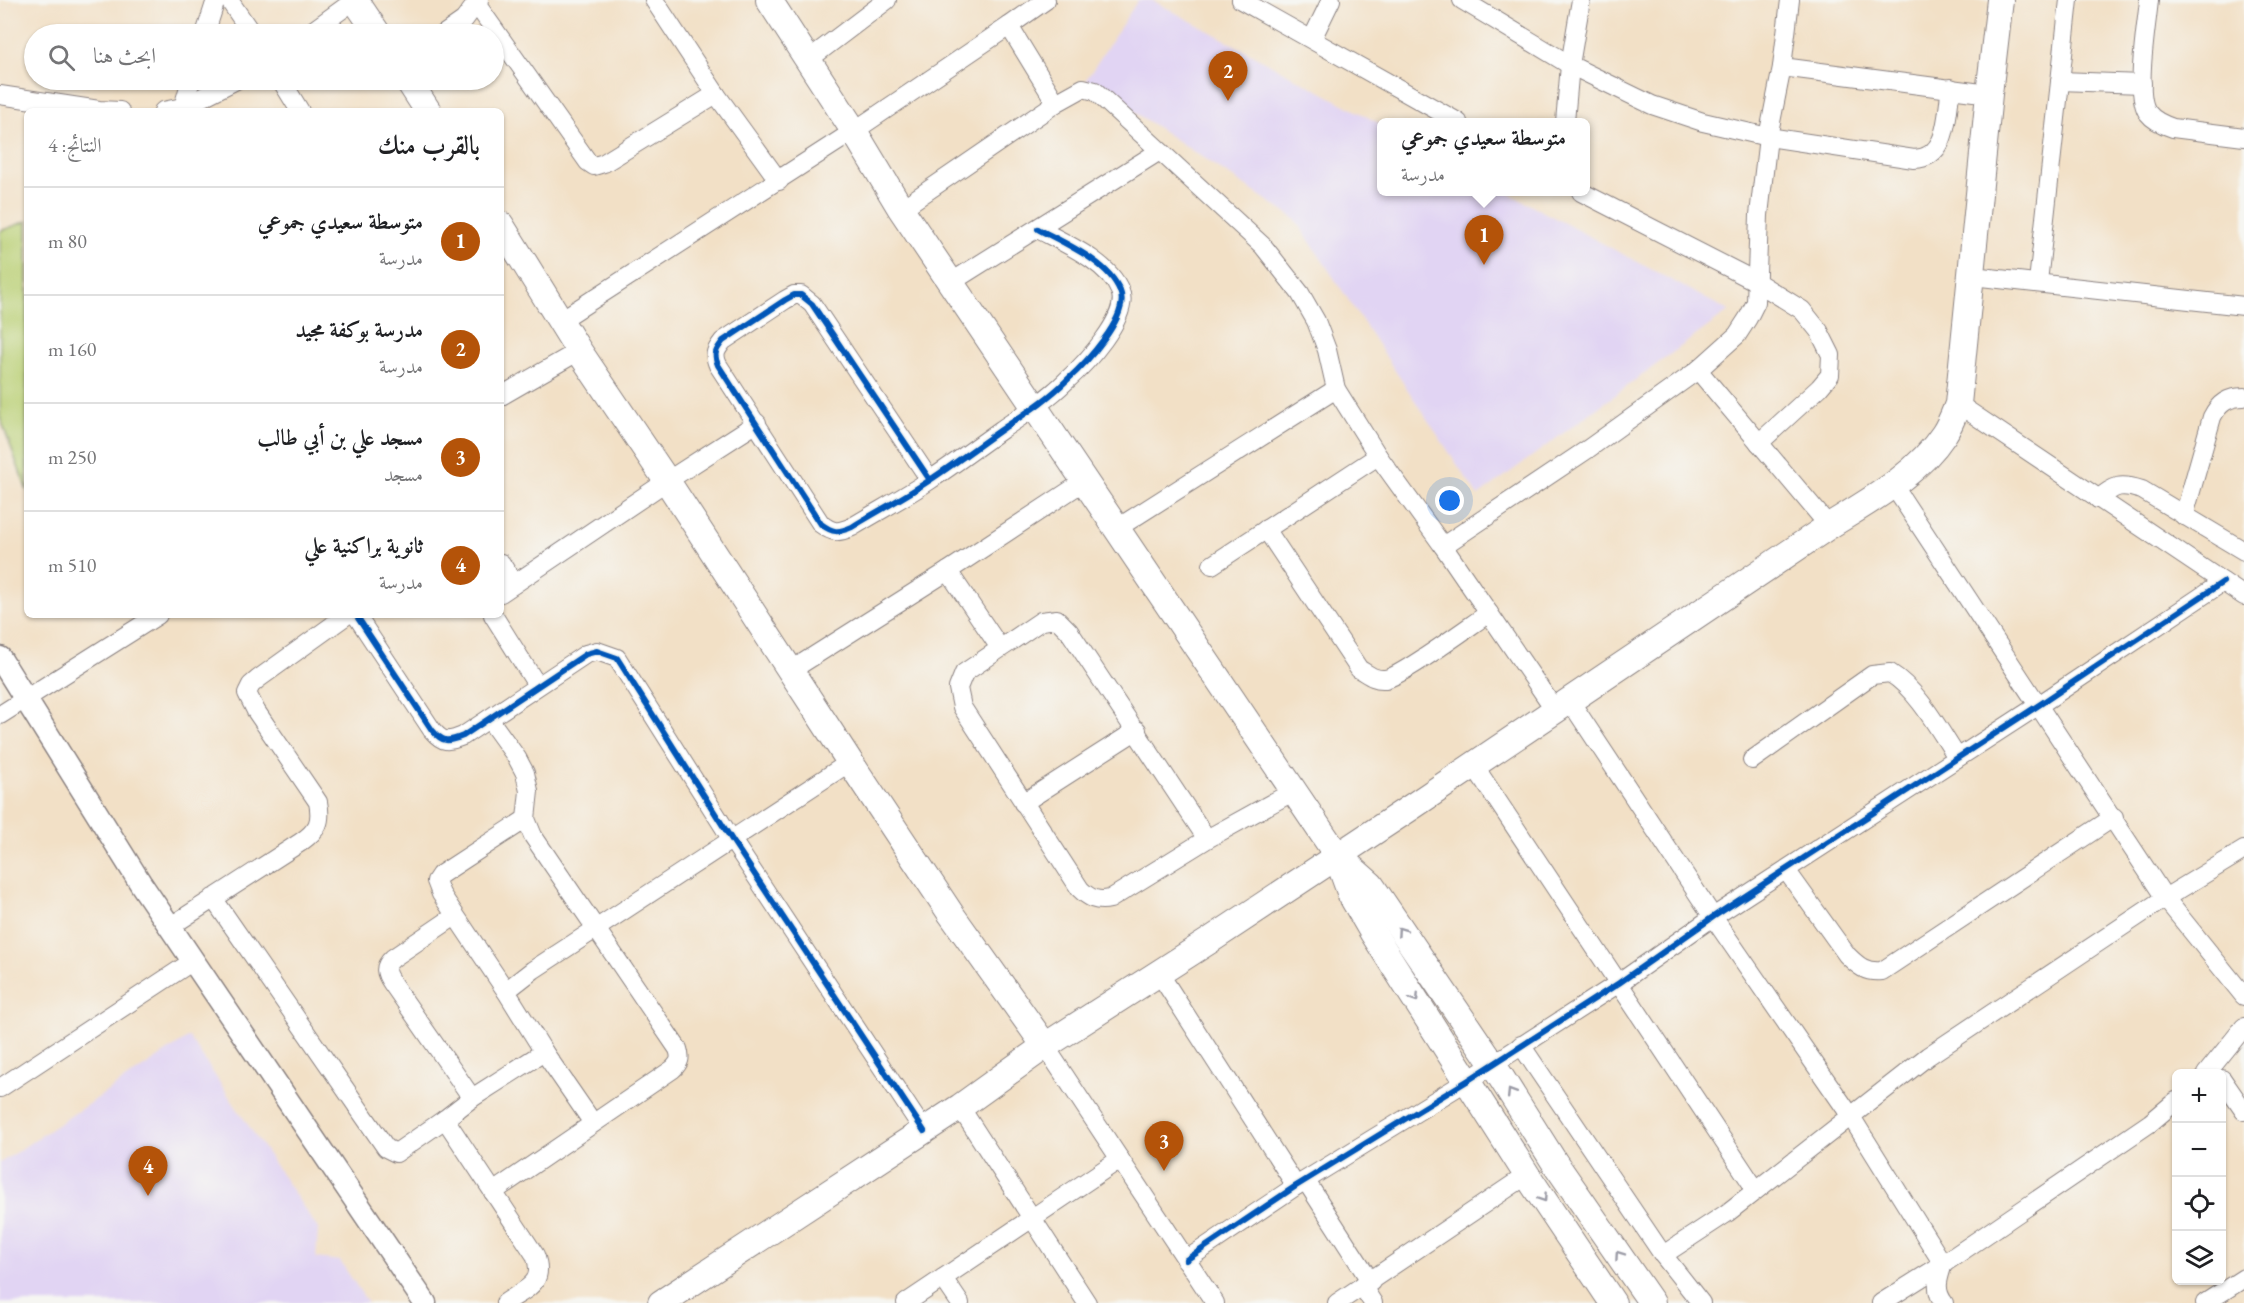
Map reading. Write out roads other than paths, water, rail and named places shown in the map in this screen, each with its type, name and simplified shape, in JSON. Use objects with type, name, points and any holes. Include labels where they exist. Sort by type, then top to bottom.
[{"type":"main road","points":[[355,0],[371,24]]},
{"type":"main road","points":[[769,0],[854,131],[901,210],[1337,855],[1351,895],[1373,933],[1527,1175],[1613,1303]]},
{"type":"main road","points":[[661,1303],[960,1107],[1045,1046],[1562,706],[1893,484],[1925,458],[1945,433],[1958,404],[2000,0]]},
{"type":"main road","points":[[414,90],[426,108]]},
{"type":"main road","points":[[504,230],[579,351],[667,480],[849,762],[951,914],[1045,1046]]},
{"type":"main road","points":[[1337,855],[1371,885],[1492,1064],[1555,1163],[1652,1303]]},
{"type":"street","points":[[208,24],[216,0]]},
{"type":"street","points":[[229,0],[245,24]]},
{"type":"street","points":[[322,24],[355,0]]},
{"type":"street","points":[[654,0],[779,181]]},
{"type":"street","points":[[561,320],[779,181],[1046,0]]},
{"type":"street","points":[[1241,0],[1449,118]]},
{"type":"street","points":[[1462,0],[1570,65],[1652,105],[1703,122],[1768,137],[1924,159],[1938,149],[1942,140],[1951,88]]},
{"type":"street","points":[[1565,118],[1570,65],[1581,0]]},
{"type":"street","points":[[1443,546],[1588,449],[1698,370],[1737,335],[1748,318],[1755,302],[1759,215],[1768,137],[1782,67],[1790,0]]},
{"type":"street","points":[[2038,282],[2069,0]]},
{"type":"street","points":[[2150,0],[2142,84],[2142,98],[2148,114],[2163,125],[2244,137]]},
{"type":"street","points":[[458,24],[478,2],[493,24]]},
{"type":"street","points":[[808,60],[879,2]]},
{"type":"street","points":[[1312,39],[1326,2]]},
{"type":"street","points":[[1009,26],[1056,103]]},
{"type":"street","points":[[504,40],[588,162],[594,165],[604,163],[717,94]]},
{"type":"street","points":[[1782,67],[1989,94]]},
{"type":"street","points":[[2060,81],[2142,84]]},
{"type":"street","points":[[901,210],[1056,103],[1083,88],[1095,91],[1158,152],[1263,246],[1300,293],[1316,321],[1327,350],[1336,390],[1378,456],[1489,613],[1562,706],[1713,917],[1850,1115],[1942,1264],[1937,1283],[1938,1295],[1944,1303]]},
{"type":"street","points":[[183,107],[188,90]]},
{"type":"street","points":[[178,108],[203,99],[219,90]]},
{"type":"street","points":[[286,90],[298,108]]},
{"type":"street","points":[[0,95],[86,108]]},
{"type":"street","points":[[950,283],[1158,152]]},
{"type":"street","points":[[1589,196],[1755,281],[1802,310],[1819,331],[1831,355],[1830,375],[1759,443]]},
{"type":"street","points":[[930,480],[812,304],[801,295],[794,295],[785,300],[723,341],[716,350],[714,357],[718,365],[821,524],[831,531],[839,532],[852,527],[930,480],[1034,407],[1065,382],[1086,361],[1107,334],[1119,313],[1122,301],[1118,286],[1103,268],[1038,229]]},
{"type":"street","points":[[1972,276],[2244,306]]},
{"type":"street","points":[[504,394],[579,351]]},
{"type":"street","points":[[1698,370],[1829,526]]},
{"type":"street","points":[[1116,529],[1336,390]]},
{"type":"street","points":[[2184,516],[2217,406],[2224,401],[2244,397]]},
{"type":"street","points":[[1958,404],[2244,596]]},
{"type":"street","points":[[508,588],[667,480],[756,423]]},
{"type":"street","points":[[1212,565],[1378,456]]},
{"type":"street","points":[[790,671],[1083,482]]},
{"type":"street","points":[[1893,484],[2114,817],[2165,898],[2244,996]]},
{"type":"street","points":[[2098,499],[2113,487],[2126,485],[2142,490],[2244,551]]},
{"type":"street","points":[[1266,529],[1359,669],[1374,679],[1387,679],[1406,669],[1489,613]]},
{"type":"street","points":[[948,571],[1000,648]]},
{"type":"street","points":[[1186,1260],[1301,1184],[1619,983],[1713,917],[2223,582]]},
{"type":"street","points":[[0,715],[153,618]]},
{"type":"street","points":[[171,926],[307,838],[318,827],[321,815],[318,802],[256,711],[247,693],[250,685],[343,618]]},
{"type":"street","points":[[358,618],[438,738],[445,741],[453,740],[489,719],[586,654],[597,651],[617,658],[732,840],[924,1131]]},
{"type":"street","points":[[495,618],[537,686]]},
{"type":"street","points":[[1207,839],[1137,730],[1069,631],[1057,619],[1041,621],[964,673],[960,680],[958,696],[962,707],[1080,889],[1094,900],[1110,899],[1207,839],[1294,791]]},
{"type":"street","points":[[0,658],[141,884],[425,1303]]},
{"type":"street","points":[[1752,760],[1872,675],[1890,673],[1900,679],[1912,692],[1957,757]]},
{"type":"street","points":[[489,719],[525,773],[529,791],[526,819],[533,836],[678,1049],[680,1057],[673,1069],[493,1192]]},
{"type":"street","points":[[1023,803],[1137,730]]},
{"type":"street","points":[[506,991],[597,928],[849,762]]},
{"type":"street","points":[[1473,764],[1756,1190]]},
{"type":"street","points":[[1786,870],[1847,955],[1859,967],[1871,972],[1882,971],[2114,817]]},
{"type":"street","points":[[526,819],[440,875],[436,881],[437,888],[593,1123]]},
{"type":"street","points":[[1663,1255],[1727,1213],[1928,1056],[2165,898],[2244,850]]},
{"type":"street","points":[[213,898],[386,1148],[396,1153],[472,1098],[544,1052]]},
{"type":"street","points":[[455,916],[393,958],[385,968],[392,983],[472,1098]]},
{"type":"street","points":[[0,1088],[194,961]]},
{"type":"street","points":[[1159,973],[1367,1284],[1373,1303]]},
{"type":"street","points":[[2217,1069],[2244,1027]]},
{"type":"street","points":[[1521,1045],[1663,1255],[1701,1303]]},
{"type":"street","points":[[1045,1046],[1215,1303]]},
{"type":"street","points":[[2226,1088],[2244,1111]]},
{"type":"street","points":[[1881,1303],[2150,1123],[2172,1104]]},
{"type":"street","points":[[960,1107],[1087,1303]]},
{"type":"street","points":[[445,1119],[535,1255],[540,1274],[535,1282],[505,1303]]},
{"type":"street","points":[[906,1303],[1120,1159]]},
{"type":"street","points":[[1337,1303],[1527,1175]]},
{"type":"street","points":[[943,1278],[960,1303]]},
{"type":"street","points":[[2205,1303],[2244,1278]]},
{"type":"place","name":"مدرسة بوكفة مجيد","points":[[1228,101]]},
{"type":"place","name":"متوسطة سعيدي جموعي","points":[[1484,265]]},
{"type":"place","name":"مسجد علي بن أبي طالب","points":[[1164,1171]]},
{"type":"place","name":"ثانوية براكنية علي","points":[[148,1196]]}]
